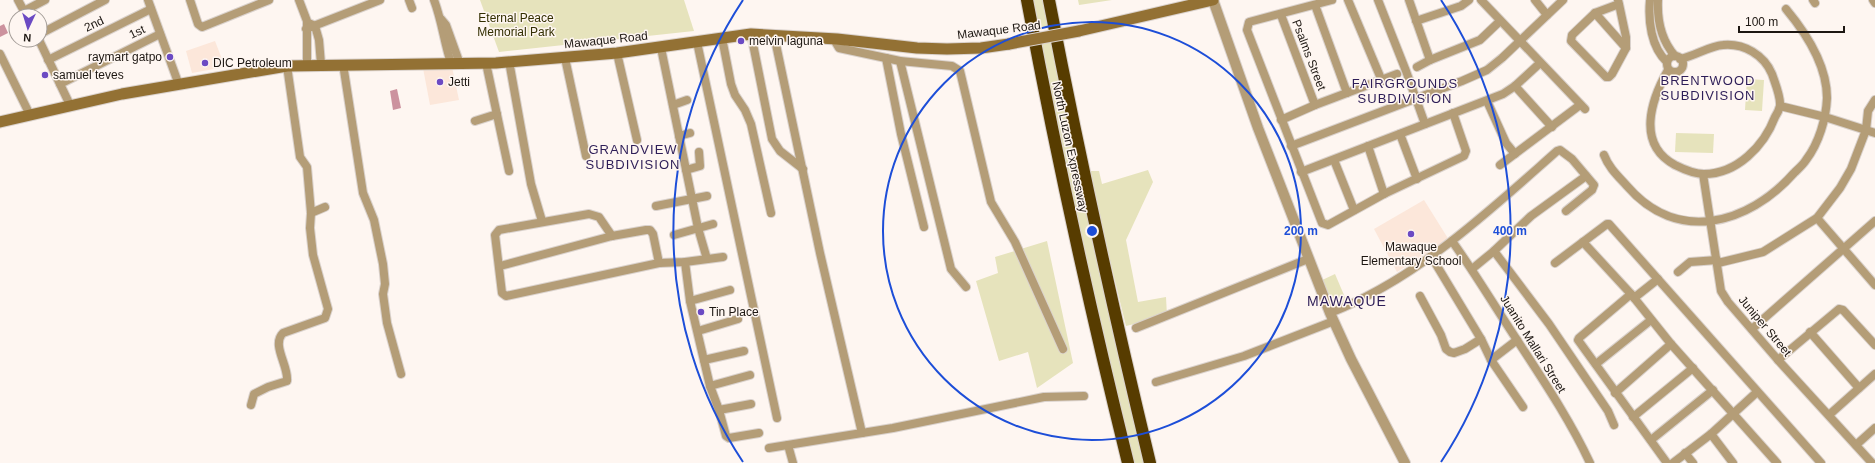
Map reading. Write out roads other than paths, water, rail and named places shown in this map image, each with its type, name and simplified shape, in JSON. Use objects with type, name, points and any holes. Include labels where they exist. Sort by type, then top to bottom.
[{"type":"highway","name":"North Luzon Expressway","points":[[1027,0],[1050,125],[1089,302],[1128,463]]},
{"type":"highway","name":"North Luzon Expressway","points":[[1049,0],[1074,128],[1116,322],[1150,463]]},
{"type":"main road","name":"Mawaque Road","points":[[0,122],[70,105],[287,66],[321,64],[455,64],[565,58],[661,48],[751,34],[837,38],[916,48],[981,48],[1079,31],[1213,0]]},
{"type":"street","points":[[34,8],[45,0]]},
{"type":"street","points":[[48,30],[105,0]]},
{"type":"street","points":[[148,0],[179,85]]},
{"type":"street","points":[[190,0],[198,24],[202,27],[269,0]]},
{"type":"street","points":[[299,0],[306,25],[307,65]]},
{"type":"street","points":[[306,25],[315,26],[380,0]]},
{"type":"street","points":[[434,0],[441,19],[445,44],[455,64]]},
{"type":"street","points":[[1213,0],[1308,259],[1332,317],[1351,359],[1405,463]]},
{"type":"street","points":[[1332,0],[1281,15],[1249,22],[1247,26],[1247,30],[1280,120],[1322,223],[1328,225],[1384,194],[1464,156],[1466,153],[1453,113]]},
{"type":"street","points":[[1348,0],[1382,81]]},
{"type":"street","points":[[1378,0],[1425,124]]},
{"type":"street","points":[[1409,0],[1430,60]]},
{"type":"street","points":[[1416,21],[1461,6],[1469,0]]},
{"type":"street","points":[[1481,0],[1582,107],[1500,165]]},
{"type":"street","points":[[1535,0],[1547,15]]},
{"type":"street","points":[[1291,146],[1462,81],[1487,70],[1521,42],[1563,0]]},
{"type":"street","points":[[1650,0],[1649,11],[1655,45],[1659,55],[1675,72],[1680,70],[1683,66],[1680,58],[1664,41],[1659,22],[1658,0]]},
{"type":"street","points":[[1619,2],[1626,36],[1626,48],[1609,77],[1606,77],[1571,41],[1572,35],[1595,13],[1619,2]]},
{"type":"street","points":[[1315,5],[1348,93]]},
{"type":"street","points":[[1604,155],[1607,164],[1630,190],[1652,208],[1667,216],[1694,223],[1736,216],[1754,208],[1783,186],[1806,161],[1818,138],[1825,116],[1827,97],[1825,81],[1820,63],[1798,23],[1786,8]]},
{"type":"street","name":"2nd","points":[[48,60],[151,9]]},
{"type":"street","points":[[1595,13],[1626,48]]},
{"type":"street","name":"Psalms Street","points":[[1281,15],[1315,105]]},
{"type":"street","points":[[1417,67],[1430,60],[1480,40],[1500,21]]},
{"type":"street","points":[[315,26],[319,40],[321,64]]},
{"type":"street","name":"1st","points":[[60,84],[160,34]]},
{"type":"street","points":[[751,34],[772,139],[780,151],[802,169]]},
{"type":"street","points":[[774,35],[802,169],[862,433]]},
{"type":"street","points":[[722,38],[731,84],[735,95],[745,110],[751,124],[771,213]]},
{"type":"street","points":[[837,38],[839,48],[900,61],[952,66],[960,71],[991,202],[1015,242],[1063,349]]},
{"type":"street","points":[[697,42],[777,418]]},
{"type":"street","points":[[1723,45],[1747,49],[1764,60],[1768,66],[1778,91],[1780,106],[1769,132],[1760,146],[1725,170],[1703,174],[1680,168],[1665,160],[1656,147],[1652,136],[1650,122],[1651,111],[1670,58],[1680,58],[1723,45]]},
{"type":"street","points":[[43,48],[70,105]]},
{"type":"street","points":[[661,48],[698,228],[707,259]]},
{"type":"street","points":[[617,53],[637,140]]},
{"type":"street","points":[[0,54],[30,115]]},
{"type":"street","points":[[565,58],[586,156]]},
{"type":"street","points":[[886,58],[901,134],[924,228]]},
{"type":"street","points":[[509,61],[531,184],[542,221]]},
{"type":"street","points":[[900,61],[950,269],[966,287]]},
{"type":"street","points":[[1301,172],[1487,101],[1515,86],[1540,62]]},
{"type":"street","points":[[486,63],[509,171]]},
{"type":"street","points":[[343,64],[363,193],[374,220],[383,264],[385,284],[383,294],[387,323],[401,374]]},
{"type":"street","points":[[251,405],[254,394],[268,387],[288,381],[279,345],[280,336],[283,333],[310,325],[325,318],[328,309],[313,255],[307,167],[300,157],[287,66]]},
{"type":"street","points":[[1280,120],[1397,74]]},
{"type":"street","points":[[1515,86],[1552,127]]},
{"type":"street","points":[[673,105],[687,100]]},
{"type":"street","points":[[1678,272],[1690,262],[1718,261],[1763,252],[1817,218],[1848,175],[1866,130],[1868,111],[1875,100]]},
{"type":"street","points":[[1487,101],[1506,143],[1515,154]]},
{"type":"street","points":[[1780,106],[1825,116],[1875,133]]},
{"type":"street","points":[[475,121],[497,114]]},
{"type":"street","points":[[679,136],[690,133]]},
{"type":"street","points":[[1400,134],[1417,179]]},
{"type":"street","points":[[1368,146],[1384,194]]},
{"type":"street","points":[[1156,382],[1244,356],[1332,317],[1377,291],[1452,241],[1557,151],[1563,151],[1572,159],[1594,188],[1566,211]]},
{"type":"street","points":[[686,170],[700,166],[699,152]]},
{"type":"street","points":[[1334,160],[1354,210]]},
{"type":"street","name":"Juniper Street","points":[[1703,174],[1718,261],[1721,291],[1728,302],[1778,360],[1872,463]]},
{"type":"street","points":[[1472,269],[1494,251],[1531,216],[1586,176]]},
{"type":"street","points":[[656,206],[707,196]]},
{"type":"street","points":[[311,213],[324,207]]},
{"type":"street","points":[[612,236],[596,215],[542,221],[496,232],[495,235],[500,266],[502,293],[506,296],[660,263],[685,262],[723,257]]},
{"type":"street","points":[[1817,218],[1875,285]]},
{"type":"street","points":[[1752,329],[1875,221]]},
{"type":"street","points":[[674,235],[714,224]]},
{"type":"street","points":[[1555,263],[1607,224],[1610,224],[1821,463]]},
{"type":"street","points":[[500,266],[612,236],[650,230],[653,234],[660,263]]},
{"type":"street","name":"Juanito Mallari Street","points":[[1452,241],[1472,269],[1582,444],[1590,463]]},
{"type":"street","points":[[1583,242],[1633,296],[1672,344],[1777,463]]},
{"type":"street","points":[[1494,251],[1550,324],[1608,411],[1614,425]]},
{"type":"street","points":[[1431,256],[1481,339],[1491,360],[1523,407]]},
{"type":"street","points":[[1136,328],[1308,259]]},
{"type":"street","points":[[685,262],[690,300],[710,386],[727,438],[758,433]]},
{"type":"street","points":[[1658,279],[1633,296],[1579,338],[1579,342],[1667,463]]},
{"type":"street","points":[[690,300],[730,290]]},
{"type":"street","points":[[1420,296],[1441,335],[1446,349],[1450,352],[1454,353],[1465,349],[1481,339]]},
{"type":"street","points":[[1778,360],[1839,309],[1843,310],[1875,345]]},
{"type":"street","points":[[698,331],[738,319]]},
{"type":"street","points":[[1596,364],[1652,320]]},
{"type":"street","points":[[1810,332],[1859,388]]},
{"type":"street","points":[[1491,360],[1517,340]]},
{"type":"street","points":[[1615,393],[1672,344]]},
{"type":"street","points":[[704,360],[744,351]]},
{"type":"street","points":[[1633,417],[1693,368]]},
{"type":"street","points":[[1829,416],[1875,374]]},
{"type":"street","points":[[710,386],[750,375]]},
{"type":"street","points":[[1651,440],[1713,390]]},
{"type":"street","points":[[1673,463],[1734,414],[1757,392]]},
{"type":"street","points":[[769,448],[862,433],[1044,397],[1084,396]]},
{"type":"street","points":[[719,410],[751,404]]},
{"type":"street","points":[[1856,445],[1875,428]]},
{"type":"street","points":[[1710,434],[1733,463]]},
{"type":"street","points":[[788,445],[793,463]]},
{"type":"street","points":[[1685,453],[1693,463]]},
{"type":"place","name":"melvin laguna","points":[[741,41]]},
{"type":"place","name":"raymart gatpo","points":[[170,57]]},
{"type":"place","name":"DIC Petroleum","points":[[205,63]]},
{"type":"place","name":"samuel teves","points":[[45,75]]},
{"type":"place","name":"Jetti","points":[[440,82]]},
{"type":"place","name":"Mawaque Elementary School","points":[[1411,234]]},
{"type":"place","name":"Tin Place","points":[[701,312]]},
{"type":"district","name":"BRENTWOOD SUBDIVISION","points":[[1708,88]]},
{"type":"district","name":"FAIRGROUNDS SUBDIVISION","points":[[1405,90]]},
{"type":"district","name":"GRANDVIEW SUBDIVISION","points":[[633,156]]},
{"type":"district","name":"MAWAQUE","points":[[1347,301]]},
{"type":"park label","name":"Eternal Peace Memorial Park","points":[[516,25]]}]
